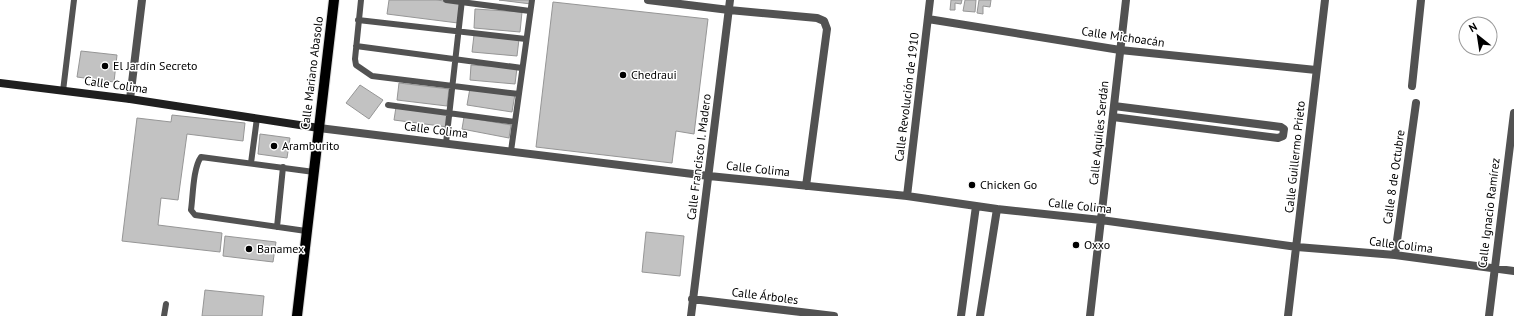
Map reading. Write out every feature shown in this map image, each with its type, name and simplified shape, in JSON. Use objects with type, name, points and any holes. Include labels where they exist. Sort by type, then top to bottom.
[{"type":"main road","name":"Calle Mariano Abasolo","points":[[297,316],[334,0]]},
{"type":"street","points":[[130,99],[142,0]]},
{"type":"street","points":[[648,0],[729,10],[818,18],[824,21],[827,29],[806,186]]},
{"type":"street","name":"Calle Francisco I. Madero","points":[[691,316],[730,0]]},
{"type":"street","name":"Calle Revolución de 1910","points":[[907,196],[930,0]]},
{"type":"street","name":"Calle Aquiles Serdán","points":[[1090,316],[1126,0]]},
{"type":"street","name":"Calle Guillermo Prieto","points":[[1288,316],[1325,0]]},
{"type":"street","points":[[1412,86],[1421,0]]},
{"type":"street","name":"Calle Michoacán","points":[[928,19],[1120,50],[1316,70]]},
{"type":"street","name":"Calle Colima","points":[[0,83],[130,99],[319,128],[511,152],[709,176],[907,196],[997,209],[1101,220],[1297,246],[1395,256],[1514,271]]},
{"type":"street","name":"Calle 8 de Octubre","points":[[1395,256],[1416,103]]},
{"type":"street","points":[[1113,117],[1278,138],[1283,136],[1285,133],[1281,127],[1114,106]]},
{"type":"street","name":"Calle Ignacio Ramírez","points":[[1489,316],[1514,113]]},
{"type":"street","points":[[1191,126],[1193,116]]},
{"type":"street","points":[[1232,131],[1234,121]]},
{"type":"street","points":[[961,316],[976,206]]},
{"type":"street","points":[[980,316],[997,209]]},
{"type":"street","name":"Calle Árboles","points":[[692,299],[834,316]]},
{"type":"lane","points":[[63,91],[74,0]]},
{"type":"lane","points":[[361,0],[355,59],[356,65],[372,76],[519,94]]},
{"type":"lane","points":[[446,0],[462,1],[530,12]]},
{"type":"lane","points":[[511,152],[532,0]]},
{"type":"lane","points":[[446,143],[462,1]]},
{"type":"lane","points":[[358,20],[526,40]]},
{"type":"lane","points":[[356,46],[522,68]]},
{"type":"lane","points":[[388,106],[515,122]]},
{"type":"lane","points":[[250,163],[257,118]]},
{"type":"lane","points":[[306,231],[192,214],[194,188],[198,161],[201,157],[314,172]]},
{"type":"lane","points":[[277,227],[284,167]]},
{"type":"lane","points":[[164,316],[166,304]]},
{"type":"building","points":[[389,0],[436,0],[461,3],[458,23],[387,14]]},
{"type":"building","points":[[499,0],[531,0],[531,4]]},
{"type":"building","points":[[951,0],[962,0],[961,4],[955,3],[955,10],[950,10]]},
{"type":"building","points":[[965,0],[976,0],[975,12],[963,11]]},
{"type":"building","points":[[979,0],[991,0],[990,7],[983,6],[983,14],[977,13]]},
{"type":"building","name":"Chedraui","points":[[553,2],[708,19],[694,134],[676,131],[672,163],[536,147]]},
{"type":"building","points":[[475,9],[522,12],[520,32],[474,28]]},
{"type":"building","points":[[474,35],[519,39],[517,56],[472,52]]},
{"type":"building","points":[[81,51],[117,55],[114,82],[77,77]]},
{"type":"building","points":[[471,65],[517,68],[515,84],[470,80]]},
{"type":"building","points":[[399,83],[449,89],[447,106],[397,100]]},
{"type":"building","points":[[360,85],[383,100],[369,119],[346,103]]},
{"type":"building","points":[[470,88],[515,94],[512,112],[467,105]]},
{"type":"building","points":[[396,107],[450,114],[448,127],[394,120]]},
{"type":"building","points":[[172,115],[245,123],[243,141],[187,134],[178,200],[161,198],[158,225],[222,233],[220,252],[122,241],[137,118],[171,122]]},
{"type":"building","points":[[464,117],[511,125],[509,138],[462,129]]},
{"type":"building","name":"Aramburito","points":[[260,134],[290,138],[287,158],[258,154]]},
{"type":"building","points":[[646,232],[684,236],[680,276],[642,272]]},
{"type":"building","name":"Banamex","points":[[225,236],[276,242],[273,262],[223,256]]},
{"type":"building","points":[[205,290],[264,296],[262,316],[202,316]]},
{"type":"place","name":"El Jardín Secreto","points":[[105,66]]},
{"type":"place","name":"Chedraui","points":[[623,75]]},
{"type":"place","name":"Aramburito","points":[[274,146]]},
{"type":"place","name":"Chicken Go","points":[[972,185]]},
{"type":"place","name":"Oxxo","points":[[1076,245]]},
{"type":"place","name":"Banamex","points":[[249,249]]}]
